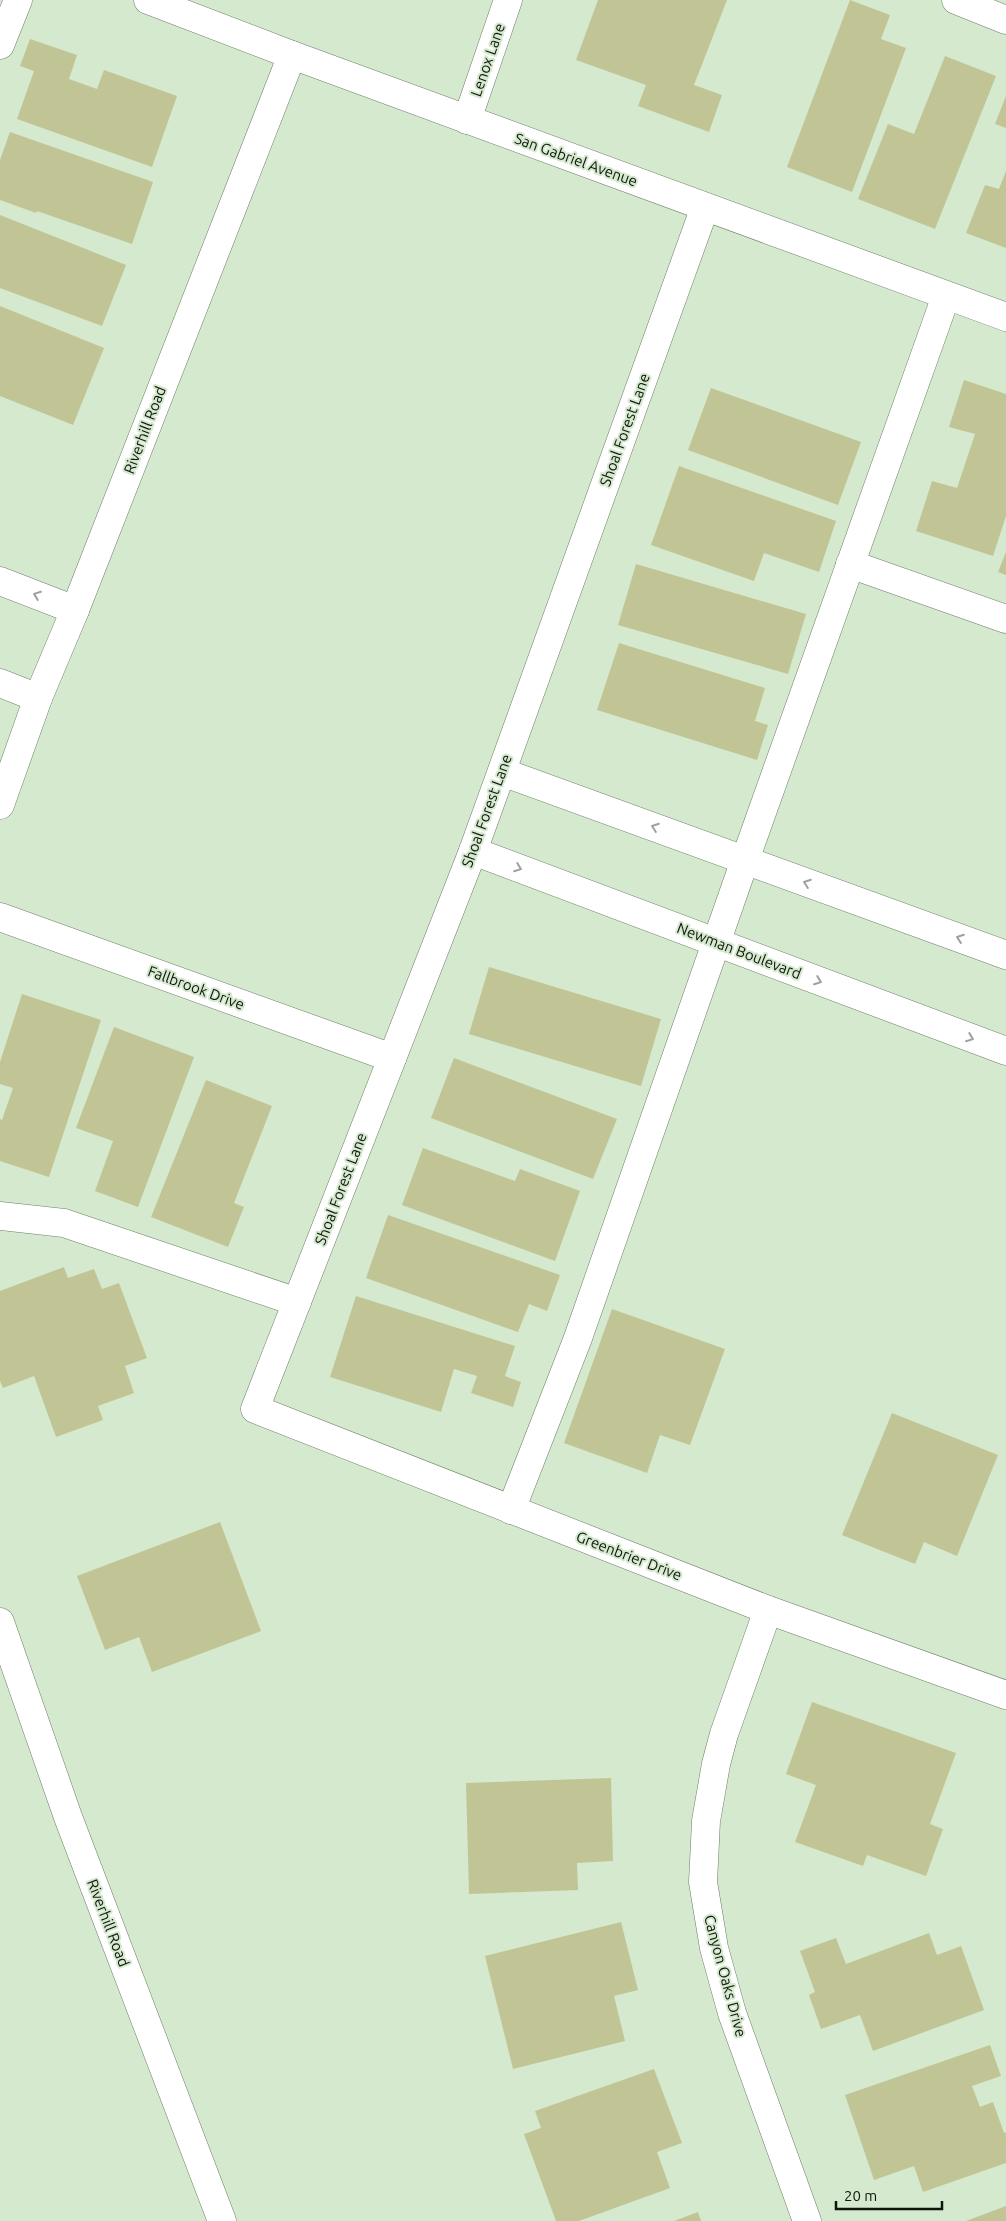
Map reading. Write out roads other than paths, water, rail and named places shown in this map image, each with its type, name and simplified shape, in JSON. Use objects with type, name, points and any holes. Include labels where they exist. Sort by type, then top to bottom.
[{"type":"street","points":[[0,45],[18,0]]},
{"type":"street","name":"San Gabriel Avenue","points":[[148,0],[467,120],[1006,317]]},
{"type":"street","name":"Lenox Lane","points":[[467,120],[508,0]]},
{"type":"street","points":[[956,0],[1006,20]]},
{"type":"street","name":"Riverhill Road","points":[[0,805],[38,698],[75,610],[292,55]]},
{"type":"street","name":"Shoal Forest Lane","points":[[255,1409],[473,851],[705,207]]},
{"type":"street","points":[[511,1510],[578,1338],[744,860],[946,296]]},
{"type":"street","points":[[850,564],[1006,619]]},
{"type":"street","points":[[0,581],[75,610]]},
{"type":"street","points":[[0,683],[38,698]]},
{"type":"street","points":[[502,772],[1006,955]]},
{"type":"street","name":"Newman Boulevard","points":[[473,851],[1006,1052]]},
{"type":"street","name":"Fallbrook Drive","points":[[0,917],[392,1058]]},
{"type":"street","points":[[0,1216],[64,1223],[297,1302]]},
{"type":"street","name":"Greenbrier Drive","points":[[255,1409],[768,1610],[1006,1695]]},
{"type":"street","name":"Canyon Oaks Drive","points":[[768,1610],[724,1734],[716,1764],[706,1821],[703,1882],[714,1948],[732,2013],[807,2221]]},
{"type":"street","name":"Riverhill Road","points":[[0,1622],[68,1817],[222,2221]]}]
